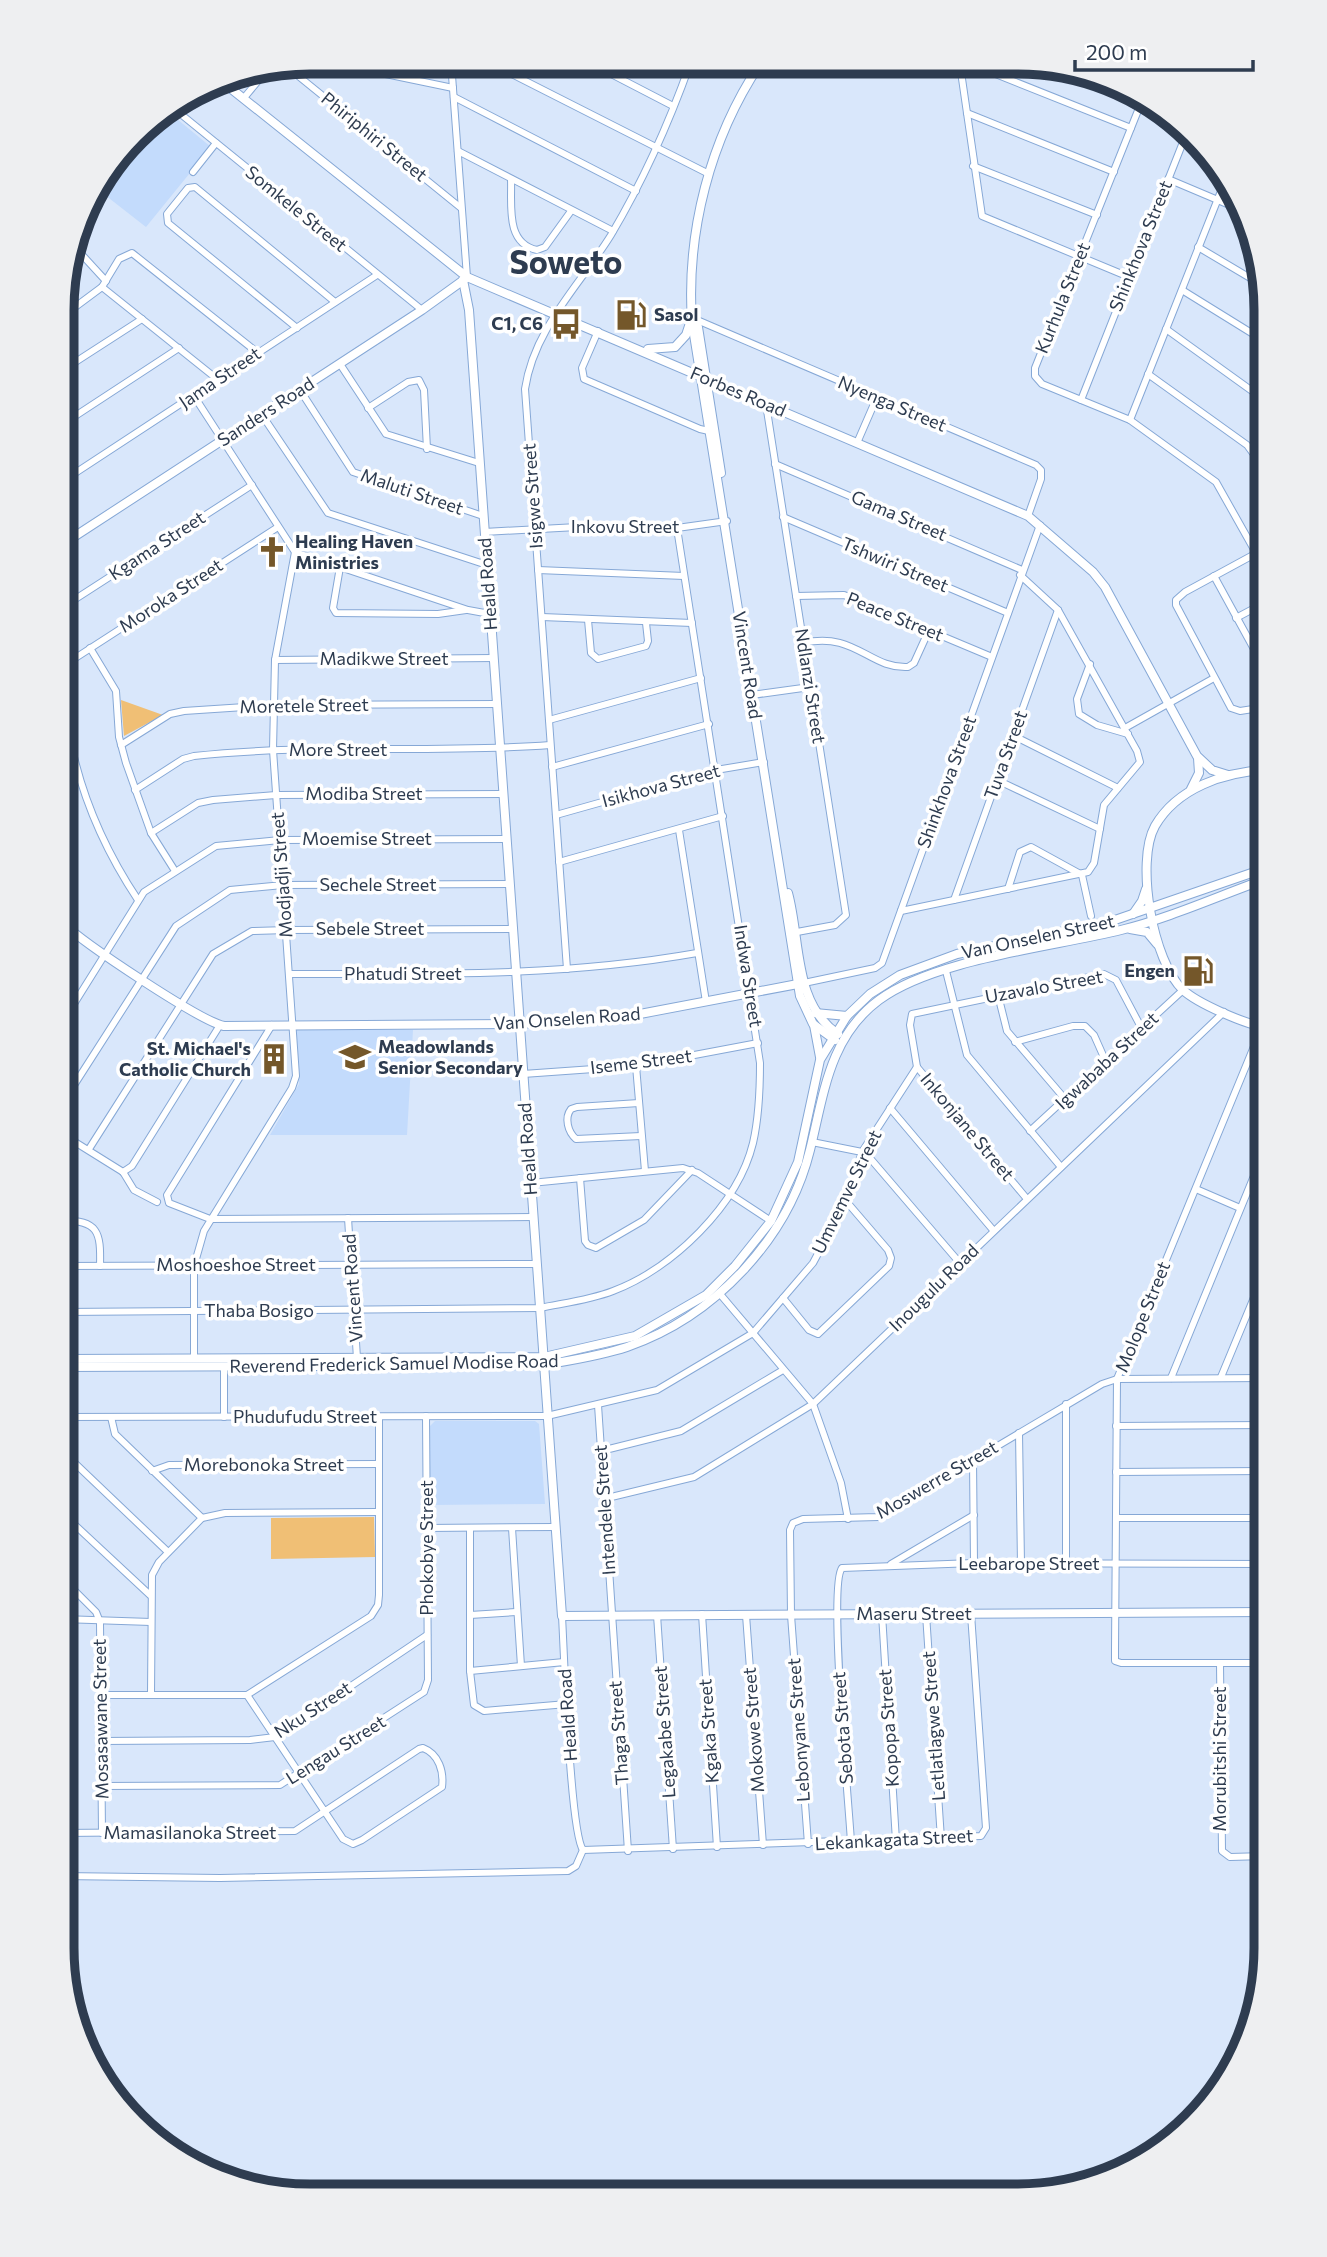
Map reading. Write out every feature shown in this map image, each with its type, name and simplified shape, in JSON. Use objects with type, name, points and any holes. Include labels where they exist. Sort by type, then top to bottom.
[{"type":"street","points":[[386,74],[453,88]]},
{"type":"street","name":"Heald Road","points":[[452,74],[567,1704],[579,1842],[583,1850]]},
{"type":"street","points":[[511,74],[709,174]]},
{"type":"street","points":[[611,74],[673,106]]},
{"type":"street","name":"Isigwe Street","points":[[567,970],[525,389],[554,313],[613,231],[636,191],[686,74]]},
{"type":"street","name":"Vincent Road","points":[[754,74],[727,124],[709,174],[697,227],[693,270],[695,318],[801,984],[815,1013],[833,1035]]},
{"type":"street","points":[[961,74],[981,213],[985,219],[1129,277]]},
{"type":"street","points":[[997,74],[1131,128]]},
{"type":"street","points":[[1007,74],[1007,78]]},
{"type":"street","name":"Phiriphiri Street","points":[[297,75],[461,208]]},
{"type":"street","points":[[243,99],[259,80]]},
{"type":"street","name":"Forbes Road","points":[[230,88],[465,278],[598,331],[1028,516],[1105,587],[1197,755],[1212,770],[1228,775]]},
{"type":"street","points":[[454,97],[636,191]]},
{"type":"street","name":"Kurhula Street","points":[[1139,107],[1034,372],[1042,384],[1130,420],[1216,481],[1254,549]]},
{"type":"street","name":"Somkele Street","points":[[179,113],[422,310]]},
{"type":"street","points":[[967,113],[1114,172]]},
{"type":"street","name":"Shinkhova Street","points":[[1081,400],[1183,142]]},
{"type":"street","points":[[193,172],[216,143]]},
{"type":"street","points":[[457,151],[613,231]]},
{"type":"street","points":[[974,166],[1097,215]]},
{"type":"street","points":[[511,179],[514,231],[524,245],[537,250],[545,247],[571,211]]},
{"type":"street","points":[[1168,179],[1228,204]]},
{"type":"street","points":[[297,328],[171,226],[166,217],[188,188],[195,187],[335,302]]},
{"type":"street","points":[[1130,420],[1221,191]]},
{"type":"street","points":[[1198,247],[1251,278]]},
{"type":"street","points":[[74,307],[104,284],[119,259],[128,253],[136,256],[258,353]]},
{"type":"street","points":[[81,255],[104,284],[142,319],[217,379]]},
{"type":"street","name":"Jama Street","points":[[74,474],[377,275]]},
{"type":"street","name":"Sanders Road","points":[[74,537],[422,310],[465,278]]},
{"type":"street","points":[[1182,290],[1254,335]]},
{"type":"street","points":[[638,348],[665,350],[675,347],[686,335],[695,318]]},
{"type":"street","name":"Nyenga Street","points":[[695,318],[1040,468],[1041,479],[1028,516]]},
{"type":"street","points":[[74,363],[142,319]]},
{"type":"street","points":[[1166,329],[1254,392]]},
{"type":"street","points":[[598,331],[582,368],[584,380],[700,429],[709,430]]},
{"type":"street","points":[[74,417],[179,348]]},
{"type":"street","points":[[340,364],[389,436],[479,463]]},
{"type":"street","points":[[1148,373],[1247,445],[1254,454]]},
{"type":"street","name":"Vincent Road","points":[[704,377],[709,430],[726,522]]},
{"type":"street","points":[[368,408],[408,382],[419,380],[424,390],[428,449]]},
{"type":"street","name":"Maluti Street","points":[[300,390],[353,472],[483,516]]},
{"type":"street","points":[[194,396],[295,552],[467,610],[490,614]]},
{"type":"street","points":[[857,443],[877,397]]},
{"type":"street","name":"Ndlanzi Street","points":[[766,404],[846,915],[835,925],[797,932]]},
{"type":"street","points":[[262,415],[328,513],[487,565]]},
{"type":"street","name":"Gama Street","points":[[775,464],[1021,572],[1058,610],[1090,664],[1140,762],[1104,805],[1094,863],[1090,870],[1082,875]]},
{"type":"street","name":"Kgama Street","points":[[74,600],[252,485]]},
{"type":"street","name":"Tshwiri Street","points":[[783,517],[1007,613]]},
{"type":"street","name":"Inkovu Street","points":[[484,532],[607,526],[677,528],[726,522]]},
{"type":"street","name":"Shinkhova Street","points":[[801,984],[878,966],[901,911],[1040,525]]},
{"type":"street","name":"Moroka Street","points":[[74,659],[278,527]]},
{"type":"street","name":"Indwa Street","points":[[540,1308],[616,1291],[666,1262],[686,1246],[730,1194],[749,1156],[755,1130],[760,1072],[758,1043],[677,528]]},
{"type":"street","name":"Modjadji Street","points":[[194,1359],[194,1266],[210,1219],[295,1081],[273,750],[275,660],[295,552]]},
{"type":"street","points":[[1254,554],[1179,596],[1176,605],[1214,678],[1235,710],[1254,708]]},
{"type":"street","points":[[340,566],[333,608],[336,613],[438,614],[467,610]]},
{"type":"street","points":[[538,570],[684,576]]},
{"type":"street","points":[[1214,576],[1254,645]]},
{"type":"street","name":"Peace Street","points":[[796,596],[844,595],[992,657]]},
{"type":"street","points":[[1236,618],[1254,608]]},
{"type":"street","name":"Tuva Street","points":[[954,900],[1058,610]]},
{"type":"street","points":[[542,617],[692,623]]},
{"type":"street","points":[[588,620],[590,649],[592,656],[598,659],[646,646],[646,622]]},
{"type":"street","points":[[803,643],[833,639],[896,666],[908,667],[914,663],[929,630]]},
{"type":"street","points":[[90,648],[116,691],[121,745],[135,790],[151,833],[175,871]]},
{"type":"street","name":"Madikwe Street","points":[[275,660],[494,658]]},
{"type":"street","points":[[1090,664],[1077,699],[1079,714],[1097,725],[1126,731],[1214,678]]},
{"type":"street","points":[[549,720],[701,678]]},
{"type":"street","points":[[753,695],[810,687]]},
{"type":"street","name":"Moretele Street","points":[[121,745],[175,712],[274,705],[497,704]]},
{"type":"street","points":[[552,767],[709,724]]},
{"type":"street","points":[[1014,736],[1118,788]]},
{"type":"street","name":"More Street","points":[[135,790],[188,758],[273,750],[500,749],[550,745]]},
{"type":"street","points":[[74,749],[76,765],[103,843],[138,900]]},
{"type":"street","points":[[1130,916],[1139,907],[1146,887],[1153,830],[1188,793],[1199,773],[1197,755]]},
{"type":"street","name":"Vincent Road","points":[[764,762],[783,873],[797,932],[802,1004],[813,1024],[842,1040]]},
{"type":"street","name":"Isikhova Street","points":[[556,815],[716,770],[764,762]]},
{"type":"street","points":[[1188,793],[1228,775],[1254,772]]},
{"type":"street","points":[[997,780],[1100,830]]},
{"type":"street","name":"Modiba Street","points":[[151,833],[204,801],[276,794],[503,794]]},
{"type":"street","points":[[559,862],[723,816]]},
{"type":"street","points":[[678,830],[706,1002]]},
{"type":"street","name":"Moemise Street","points":[[74,1004],[138,900],[152,885],[220,844],[279,840],[506,839]]},
{"type":"street","points":[[1008,889],[1020,852],[1026,847],[1035,848],[1082,875],[1091,916]]},
{"type":"street","name":"Van Onselen Street","points":[[833,1035],[847,1016],[888,981],[957,954],[1130,916],[1254,872]]},
{"type":"street","points":[[901,911],[1082,875]]},
{"type":"street","name":"Van Onselen Street","points":[[842,1040],[865,1012],[891,992],[946,971],[1021,951],[1125,930],[1254,883]]},
{"type":"street","name":"Sechele Street","points":[[74,1085],[176,926],[234,889],[283,885],[509,884]]},
{"type":"street","points":[[1146,887],[1161,949]]},
{"type":"street","name":"Sebele Street","points":[[89,1149],[216,951],[252,931],[513,929]]},
{"type":"street","points":[[1125,930],[1147,932],[1161,949],[1183,990],[1224,1012],[1254,1023]]},
{"type":"street","name":"Van Onselen Road","points":[[74,933],[105,955],[220,1025],[520,1024],[640,1014],[801,984]]},
{"type":"street","name":"Phatudi Street","points":[[289,974],[516,973],[631,965],[697,953]]},
{"type":"street","points":[[946,971],[967,1055],[1061,1167]]},
{"type":"street","name":"Uzavalo Street","points":[[915,1011],[1109,975],[1118,984],[1142,1029]]},
{"type":"street","name":"Igwababa Street","points":[[1030,1131],[1183,990]]},
{"type":"street","points":[[998,995],[1007,1031],[1065,1100]]},
{"type":"street","name":"Inkonjane Street","points":[[915,1011],[910,1025],[917,1067],[1027,1199]]},
{"type":"street","name":"Inougulu Road","points":[[603,1499],[694,1477],[813,1404],[1224,1012]]},
{"type":"street","points":[[815,1013],[831,1017],[847,1016]]},
{"type":"street","points":[[813,1024],[820,1060]]},
{"type":"street","points":[[123,1172],[132,1167],[220,1025]]},
{"type":"street","points":[[272,1026],[167,1195],[169,1203],[210,1219],[533,1217]]},
{"type":"street","points":[[1015,1042],[1073,1026],[1085,1026],[1094,1035],[1106,1062]]},
{"type":"street","name":"Reverend Frederick Samuel Modise Road","points":[[74,1359],[357,1358],[544,1361],[617,1341],[666,1320],[719,1284],[771,1221],[798,1162],[820,1060],[833,1035]]},
{"type":"street","name":"Reverend Frederick Samuel Modise Road","points":[[74,1367],[544,1361],[599,1354],[638,1343],[672,1326],[720,1294],[755,1255],[783,1215],[797,1188],[812,1142],[827,1075],[842,1040]]},
{"type":"street","name":"Iseme Street","points":[[523,1074],[636,1066],[758,1043]]},
{"type":"street","name":"Molope Street","points":[[1220,1663],[1121,1663],[1115,1659],[1117,1379],[1254,1052]]},
{"type":"street","points":[[636,1066],[645,1171]]},
{"type":"street","name":"Umvemve Street","points":[[547,1416],[664,1387],[753,1333],[816,1258],[846,1201],[862,1152],[917,1067]]},
{"type":"street","points":[[639,1103],[571,1109],[568,1129],[576,1139],[641,1136]]},
{"type":"street","points":[[890,1108],[993,1230]]},
{"type":"street","points":[[74,1141],[123,1172],[134,1191],[157,1202]]},
{"type":"street","points":[[812,1142],[862,1152],[880,1169],[959,1262]]},
{"type":"street","points":[[580,1178],[585,1241],[596,1248],[644,1220],[692,1170]]},
{"type":"street","points":[[531,1183],[645,1171],[692,1170],[771,1221]]},
{"type":"street","points":[[1171,1378],[1253,1176]]},
{"type":"street","points":[[1196,1189],[1240,1208]]},
{"type":"street","points":[[783,1298],[809,1330],[818,1334],[889,1266],[891,1258],[888,1250],[846,1201]]},
{"type":"street","name":"Vincent Road","points":[[348,1218],[357,1358]]},
{"type":"street","points":[[74,1221],[94,1227],[101,1247],[100,1266]]},
{"type":"street","name":"Moshoeshoe Street","points":[[74,1266],[537,1264]]},
{"type":"street","points":[[720,1294],[813,1404],[841,1483],[848,1520]]},
{"type":"street","points":[[1221,1377],[1253,1299]]},
{"type":"street","name":"Thaba Bosigo","points":[[74,1312],[540,1308]]},
{"type":"street","points":[[224,1367],[224,1417]]},
{"type":"street","points":[[601,1451],[681,1431],[783,1370]]},
{"type":"street","points":[[1117,1379],[1253,1378]]},
{"type":"street","name":"Moswerre Street","points":[[791,1615],[791,1526],[803,1519],[848,1520],[878,1517],[1090,1389],[1117,1379]]},
{"type":"street","points":[[1066,1404],[1066,1564]]},
{"type":"street","name":"Intendele Street","points":[[598,1405],[610,1615]]},
{"type":"street","name":"Phokobye Street","points":[[426,1416],[428,1680]]},
{"type":"street","name":"Phudufudu Street","points":[[74,1417],[547,1416]]},
{"type":"street","points":[[111,1417],[115,1434],[202,1518]]},
{"type":"street","points":[[102,1695],[247,1695],[271,1683],[376,1610],[379,1595],[379,1417]]},
{"type":"street","points":[[1116,1426],[1253,1425]]},
{"type":"street","points":[[1019,1433],[1021,1564]]},
{"type":"street","points":[[973,1460],[974,1563]]},
{"type":"street","points":[[74,1462],[168,1552]]},
{"type":"street","name":"Morebonoka Street","points":[[152,1471],[169,1465],[379,1464]]},
{"type":"street","points":[[1116,1472],[1253,1471]]},
{"type":"street","points":[[151,1694],[150,1595],[153,1571],[202,1518],[225,1513],[378,1512]]},
{"type":"street","points":[[889,1565],[974,1515]]},
{"type":"street","points":[[1117,1518],[1253,1518]]},
{"type":"street","points":[[74,1524],[150,1595]]},
{"type":"street","points":[[426,1528],[556,1527]]},
{"type":"street","points":[[512,1528],[521,1666]]},
{"type":"street","points":[[470,1529],[472,1701],[479,1710],[567,1704]]},
{"type":"street","name":"Leebarope Street","points":[[838,1614],[840,1569],[847,1565],[1253,1564]]},
{"type":"street","name":"Mosasawane Street","points":[[74,1590],[93,1609],[100,1622],[102,1833]]},
{"type":"street","points":[[470,1615],[516,1612]]},
{"type":"street","name":"Maseru Street","points":[[562,1616],[1253,1612]]},
{"type":"street","name":"Kgaka Street","points":[[702,1614],[717,1847]]},
{"type":"street","name":"Sebota Street","points":[[838,1614],[851,1842]]},
{"type":"street","name":"Kopopa Street","points":[[882,1614],[896,1841]]},
{"type":"street","name":"Letlatlagwe Street","points":[[926,1614],[941,1839]]},
{"type":"street","name":"Lekankagata Street","points":[[583,1850],[628,1851],[977,1838],[986,1828],[971,1614]]},
{"type":"street","name":"Thaga Street","points":[[610,1615],[628,1851]]},
{"type":"street","name":"Legakabe Street","points":[[657,1615],[673,1849]]},
{"type":"street","name":"Mokowe Street","points":[[746,1615],[763,1845]]},
{"type":"street","name":"Lebonyane Street","points":[[791,1615],[808,1844]]},
{"type":"street","points":[[74,1620],[151,1622]]},
{"type":"street","name":"Nku Street","points":[[101,1741],[250,1740],[275,1737],[427,1635]]},
{"type":"street","points":[[470,1671],[564,1662]]},
{"type":"street","points":[[1220,1663],[1253,1663]]},
{"type":"street","name":"Morubitshi Street","points":[[1220,1663],[1222,1851],[1230,1857],[1253,1856]]},
{"type":"street","name":"Lengau Street","points":[[102,1786],[274,1786],[300,1774],[421,1695],[428,1680]]},
{"type":"street","points":[[247,1695],[324,1811]]},
{"type":"street","name":"Mamasilanoka Street","points":[[74,1833],[295,1832],[324,1811],[419,1749],[429,1751],[437,1759],[443,1777],[439,1790],[353,1844],[342,1839],[324,1811]]},
{"type":"street","points":[[74,1876],[220,1878],[568,1871],[576,1866],[583,1850]]},
{"type":"shaded area","points":[[174,117],[211,147],[146,227],[104,194],[132,154]]},
{"type":"shaded area","points":[[121,700],[163,715],[124,736]]},
{"type":"shaded area","name":"Meadowlands Senior Secondary","points":[[296,1029],[413,1030],[407,1135],[270,1135],[299,1084]]},
{"type":"shaded area","points":[[435,1421],[535,1421],[539,1424],[545,1504],[430,1505],[430,1426]]},
{"type":"shaded area","points":[[374,1517],[375,1557],[271,1559],[271,1518]]},
{"type":"place","name":"Sasol","points":[[631,315]]},
{"type":"place","name":"C1, C6","points":[[566,324]]},
{"type":"place","name":"Healing Haven Ministries","points":[[272,552]]},
{"type":"place","name":"Engen","points":[[1198,971]]},
{"type":"place","name":"Meadowlands Senior Secondary","points":[[355,1057]]},
{"type":"place","name":"St. Michael's Catholic Church","points":[[274,1059]]},
{"type":"district","name":"Soweto","points":[[566,263]]}]
